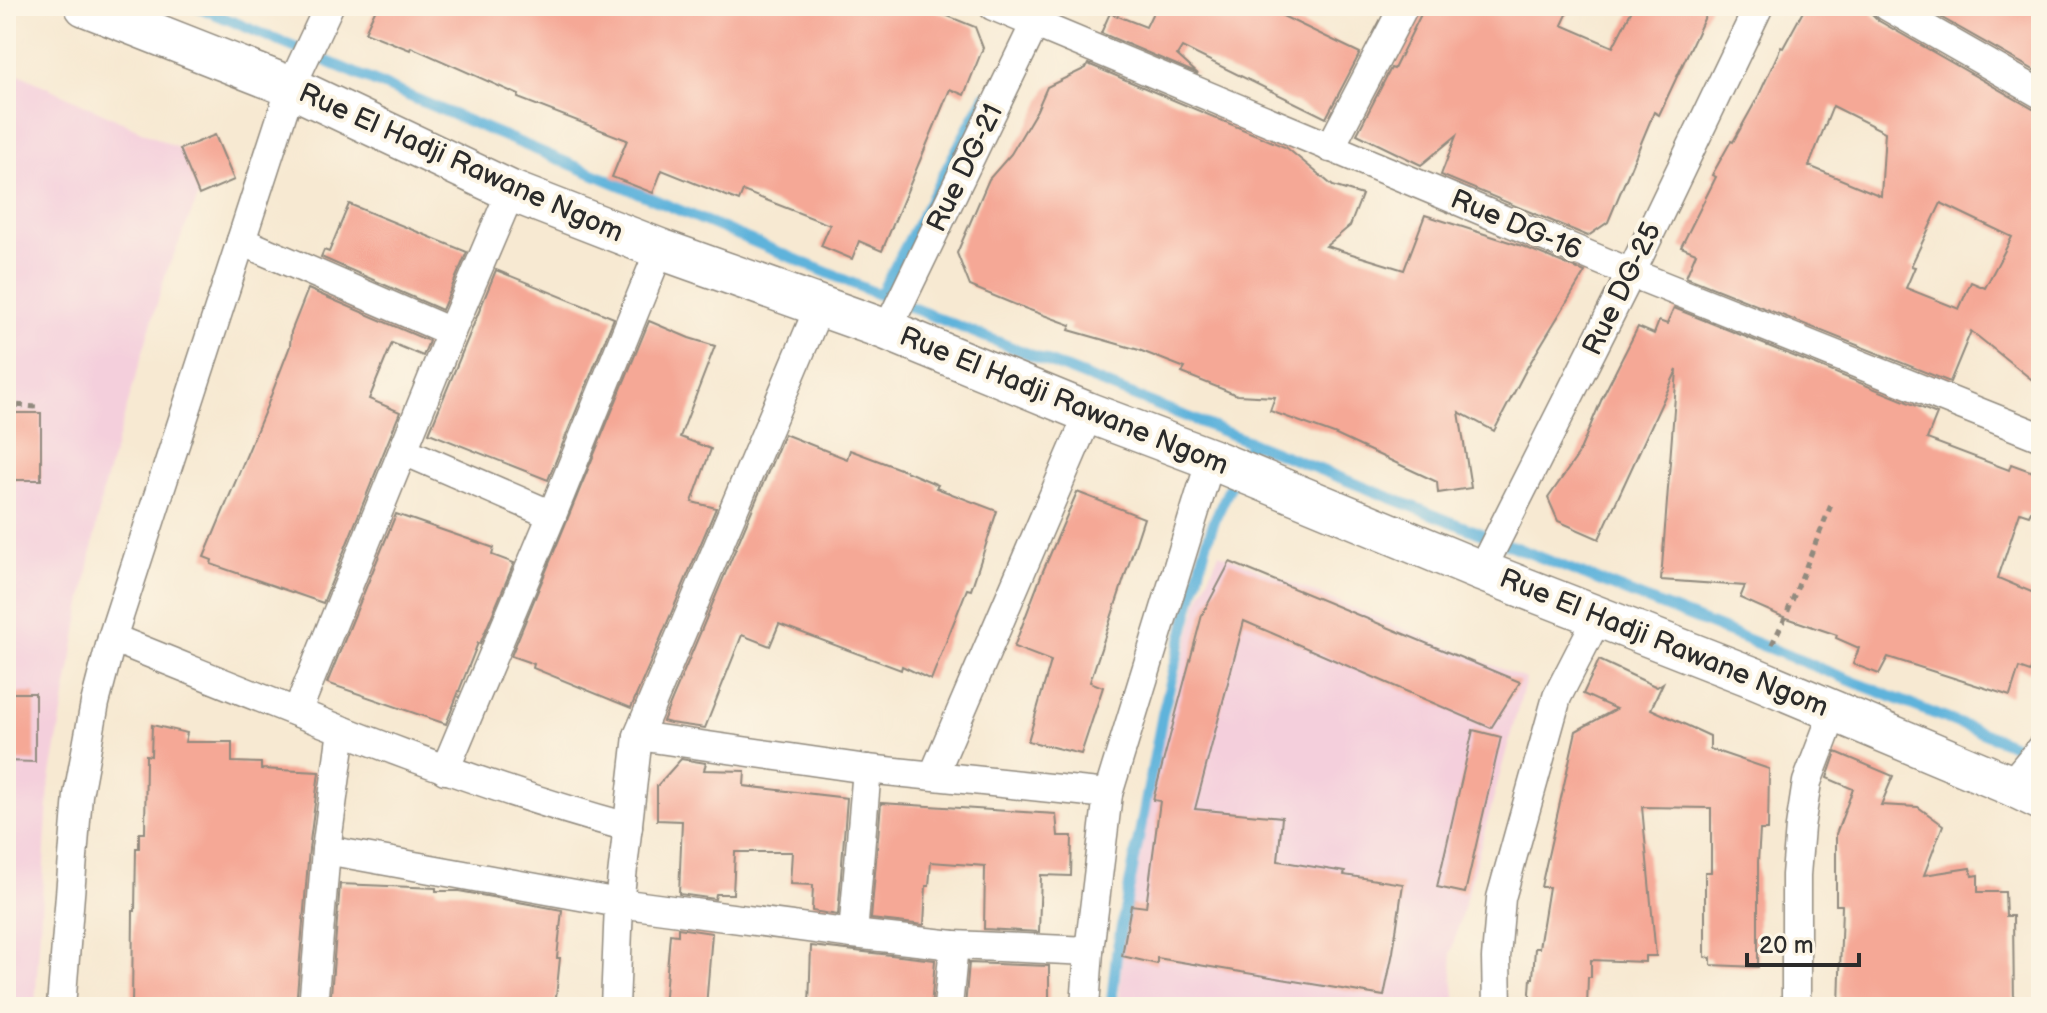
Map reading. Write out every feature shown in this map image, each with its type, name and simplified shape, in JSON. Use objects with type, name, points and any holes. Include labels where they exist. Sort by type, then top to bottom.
[{"type":"street","name":"Rue El Hadji Rawane Ngom","points":[[85,6],[291,87],[511,191],[660,249],[887,330],[1481,571],[1755,678],[2026,793]]},
{"type":"street","points":[[61,1007],[78,795],[95,703],[112,638],[291,87],[329,6]]},
{"type":"street","name":"Rue DG-16","points":[[993,6],[1040,15],[1330,148],[1631,273],[2041,437]]},
{"type":"street","points":[[1330,148],[1404,6]]},
{"type":"street","name":"Rue DG-25","points":[[1481,571],[1631,273],[1759,6]]},
{"type":"street","points":[[1887,6],[2041,94]]},
{"type":"street","name":"Rue DG-21","points":[[887,330],[1040,15]]},
{"type":"street","points":[[297,712],[511,191]]},
{"type":"street","points":[[241,241],[451,332]]},
{"type":"street","points":[[445,770],[660,249]]},
{"type":"street","points":[[615,1007],[619,903],[638,736],[820,305]]},
{"type":"street","points":[[934,774],[1089,413]]},
{"type":"street","points":[[404,451],[552,515]]},
{"type":"street","points":[[1085,1007],[1108,794],[1211,459]]},
{"type":"street","points":[[1497,1007],[1496,958],[1501,898],[1557,697],[1598,617]]},
{"type":"street","points":[[112,638],[445,770],[574,813],[628,827]]},
{"type":"street","points":[[1796,1007],[1796,875],[1800,827],[1807,782],[1834,711]]},
{"type":"street","points":[[313,1007],[326,850],[342,730]]},
{"type":"street","points":[[638,736],[867,769],[1108,794]]},
{"type":"street","points":[[2026,793],[2041,748]]},
{"type":"street","points":[[853,934],[867,769]]},
{"type":"street","points":[[326,850],[619,903],[853,934],[954,945],[1089,951]]},
{"type":"street","points":[[948,1007],[954,945]]},
{"type":"path","points":[[6,404],[36,407]]},
{"type":"path","points":[[1755,678],[1785,618],[1831,505]]},
{"type":"path","points":[[6,676],[18,676]]},
{"type":"shaded area","points":[[6,68],[180,149],[199,195],[166,273],[103,489],[49,785],[35,1007],[6,1007]]},
{"type":"shaded area","points":[[1219,553],[1526,679],[1451,953],[1456,1007],[1119,1007],[1125,893],[1198,602]]},
{"type":"building","points":[[377,6],[923,6],[975,27],[983,48],[964,95],[950,89],[882,251],[859,241],[852,259],[821,246],[830,225],[743,191],[739,201],[662,170],[653,193],[612,177],[627,140],[518,98],[519,95],[411,47],[410,50],[365,32]]},
{"type":"building","points":[[1156,6],[1262,6],[1360,53],[1326,118],[1182,47],[1177,55],[1198,74],[1101,33],[1110,13],[1146,27]]},
{"type":"building","points":[[1425,6],[1571,6],[1562,25],[1613,47],[1634,6],[1710,6],[1659,115],[1654,112],[1608,222],[1588,236],[1441,175],[1456,136],[1421,165],[1357,134]]},
{"type":"building","points":[[1806,6],[1870,6],[1872,14],[1879,21],[2041,111],[2041,319],[2037,331],[2041,337],[2041,387],[1971,331],[1950,382],[1686,277],[1696,253],[1681,247],[1716,177],[1712,175]],"holes":[[[1833,106],[1885,132],[1881,196],[1809,166]],[[1941,203],[2012,237],[1985,288],[1971,282],[1959,309],[1906,288],[1915,267],[1911,266]]]},
{"type":"building","points":[[1921,6],[2041,6],[2041,74]]},
{"type":"building","points":[[1088,64],[1287,148],[1333,186],[1362,195],[1350,226],[1326,246],[1404,270],[1425,215],[1522,246],[1585,272],[1527,368],[1494,431],[1459,412],[1471,488],[1438,493],[1437,482],[1334,434],[1270,411],[1275,397],[1237,395],[1182,373],[1185,368],[1139,350],[1069,330],[1071,325],[970,286],[957,253],[989,179],[1011,154],[1047,87],[1086,68]]},
{"type":"building","points":[[215,135],[234,180],[199,195],[180,149]]},
{"type":"building","points":[[349,204],[467,252],[442,310],[321,257],[324,250],[329,252]]},
{"type":"building","points":[[496,270],[614,318],[548,480],[429,433]]},
{"type":"building","points":[[308,289],[429,341],[423,356],[392,343],[369,399],[400,412],[323,603],[211,564],[212,560],[204,557],[267,406]]},
{"type":"building","points":[[1674,308],[1937,414],[1927,439],[2009,470],[2011,464],[2041,475],[2041,515],[2031,511],[2029,515],[2020,512],[1998,578],[2041,596],[2041,641],[2030,672],[2019,668],[2010,696],[1888,657],[1879,674],[1853,664],[1859,648],[1836,638],[1837,635],[1740,598],[1745,586],[1661,580],[1677,370],[1599,539],[1558,521],[1548,498],[1578,455],[1603,396],[1638,327],[1654,334],[1659,321],[1667,324]]},
{"type":"building","points":[[649,321],[715,346],[680,437],[711,449],[692,502],[716,508],[631,708],[511,656]]},
{"type":"building","points":[[6,413],[41,413],[41,480],[6,480]]},
{"type":"building","points":[[784,434],[847,459],[850,450],[997,511],[971,590],[967,589],[931,680],[902,666],[901,670],[779,624],[770,646],[742,635],[705,728],[663,721]]},
{"type":"building","points":[[1077,492],[1144,518],[1090,682],[1103,687],[1081,754],[1028,741],[1051,661],[1014,647]]},
{"type":"building","points":[[396,514],[494,548],[492,555],[514,563],[446,724],[327,683]]},
{"type":"building","points":[[1230,562],[1520,682],[1491,728],[1244,621],[1195,809],[1282,817],[1278,861],[1403,884],[1384,996],[1157,958],[1157,964],[1122,956],[1131,905],[1146,907],[1160,801],[1153,800],[1202,615]]},
{"type":"building","points":[[1599,660],[1657,687],[1663,683],[1651,709],[1710,736],[1710,749],[1769,769],[1768,830],[1760,830],[1758,862],[1758,967],[1711,965],[1711,958],[1705,957],[1705,872],[1711,872],[1711,808],[1642,807],[1656,956],[1645,956],[1645,962],[1591,960],[1587,1007],[1529,1007],[1535,948],[1539,948],[1549,887],[1541,887],[1576,731],[1616,709],[1583,694]]},
{"type":"building","points":[[6,693],[35,693],[35,762],[6,761]]},
{"type":"building","points":[[152,725],[187,733],[185,742],[232,742],[232,762],[261,763],[261,769],[319,772],[309,849],[296,1007],[132,1007],[136,848],[139,848],[139,833],[145,833],[146,755],[151,756]]},
{"type":"building","points":[[1473,730],[1501,737],[1465,893],[1437,887]]},
{"type":"building","points":[[1836,752],[1893,776],[1881,805],[1918,807],[1943,825],[1924,875],[1970,868],[1972,876],[1978,875],[1978,892],[2005,892],[2006,916],[2013,916],[2014,1006],[1839,1007],[1842,905],[1836,905],[1836,834],[1853,789],[1827,778]]},
{"type":"building","points":[[681,759],[706,763],[704,770],[745,771],[744,786],[847,798],[838,915],[812,911],[813,885],[790,884],[792,852],[735,852],[733,894],[716,894],[715,899],[679,894],[682,821],[657,820],[657,786]]},
{"type":"building","points":[[881,803],[1056,814],[1058,836],[1072,836],[1071,876],[1041,875],[1039,932],[984,929],[985,866],[931,862],[924,925],[871,919]]},
{"type":"building","points":[[340,884],[436,888],[436,891],[459,891],[562,910],[555,1007],[330,1007]]},
{"type":"building","points":[[678,928],[712,933],[706,1007],[664,1007],[670,934],[678,935]]},
{"type":"building","points":[[811,946],[935,960],[931,1007],[809,1007]]},
{"type":"building","points":[[969,963],[1049,966],[1049,1007],[965,1007]]},
{"type":"waterway","points":[[196,6],[880,295],[2033,753]]},
{"type":"waterway","points":[[880,295],[985,96]]},
{"type":"waterway","points":[[1111,1007],[1117,950],[1163,712],[1206,545],[1251,442]]}]
